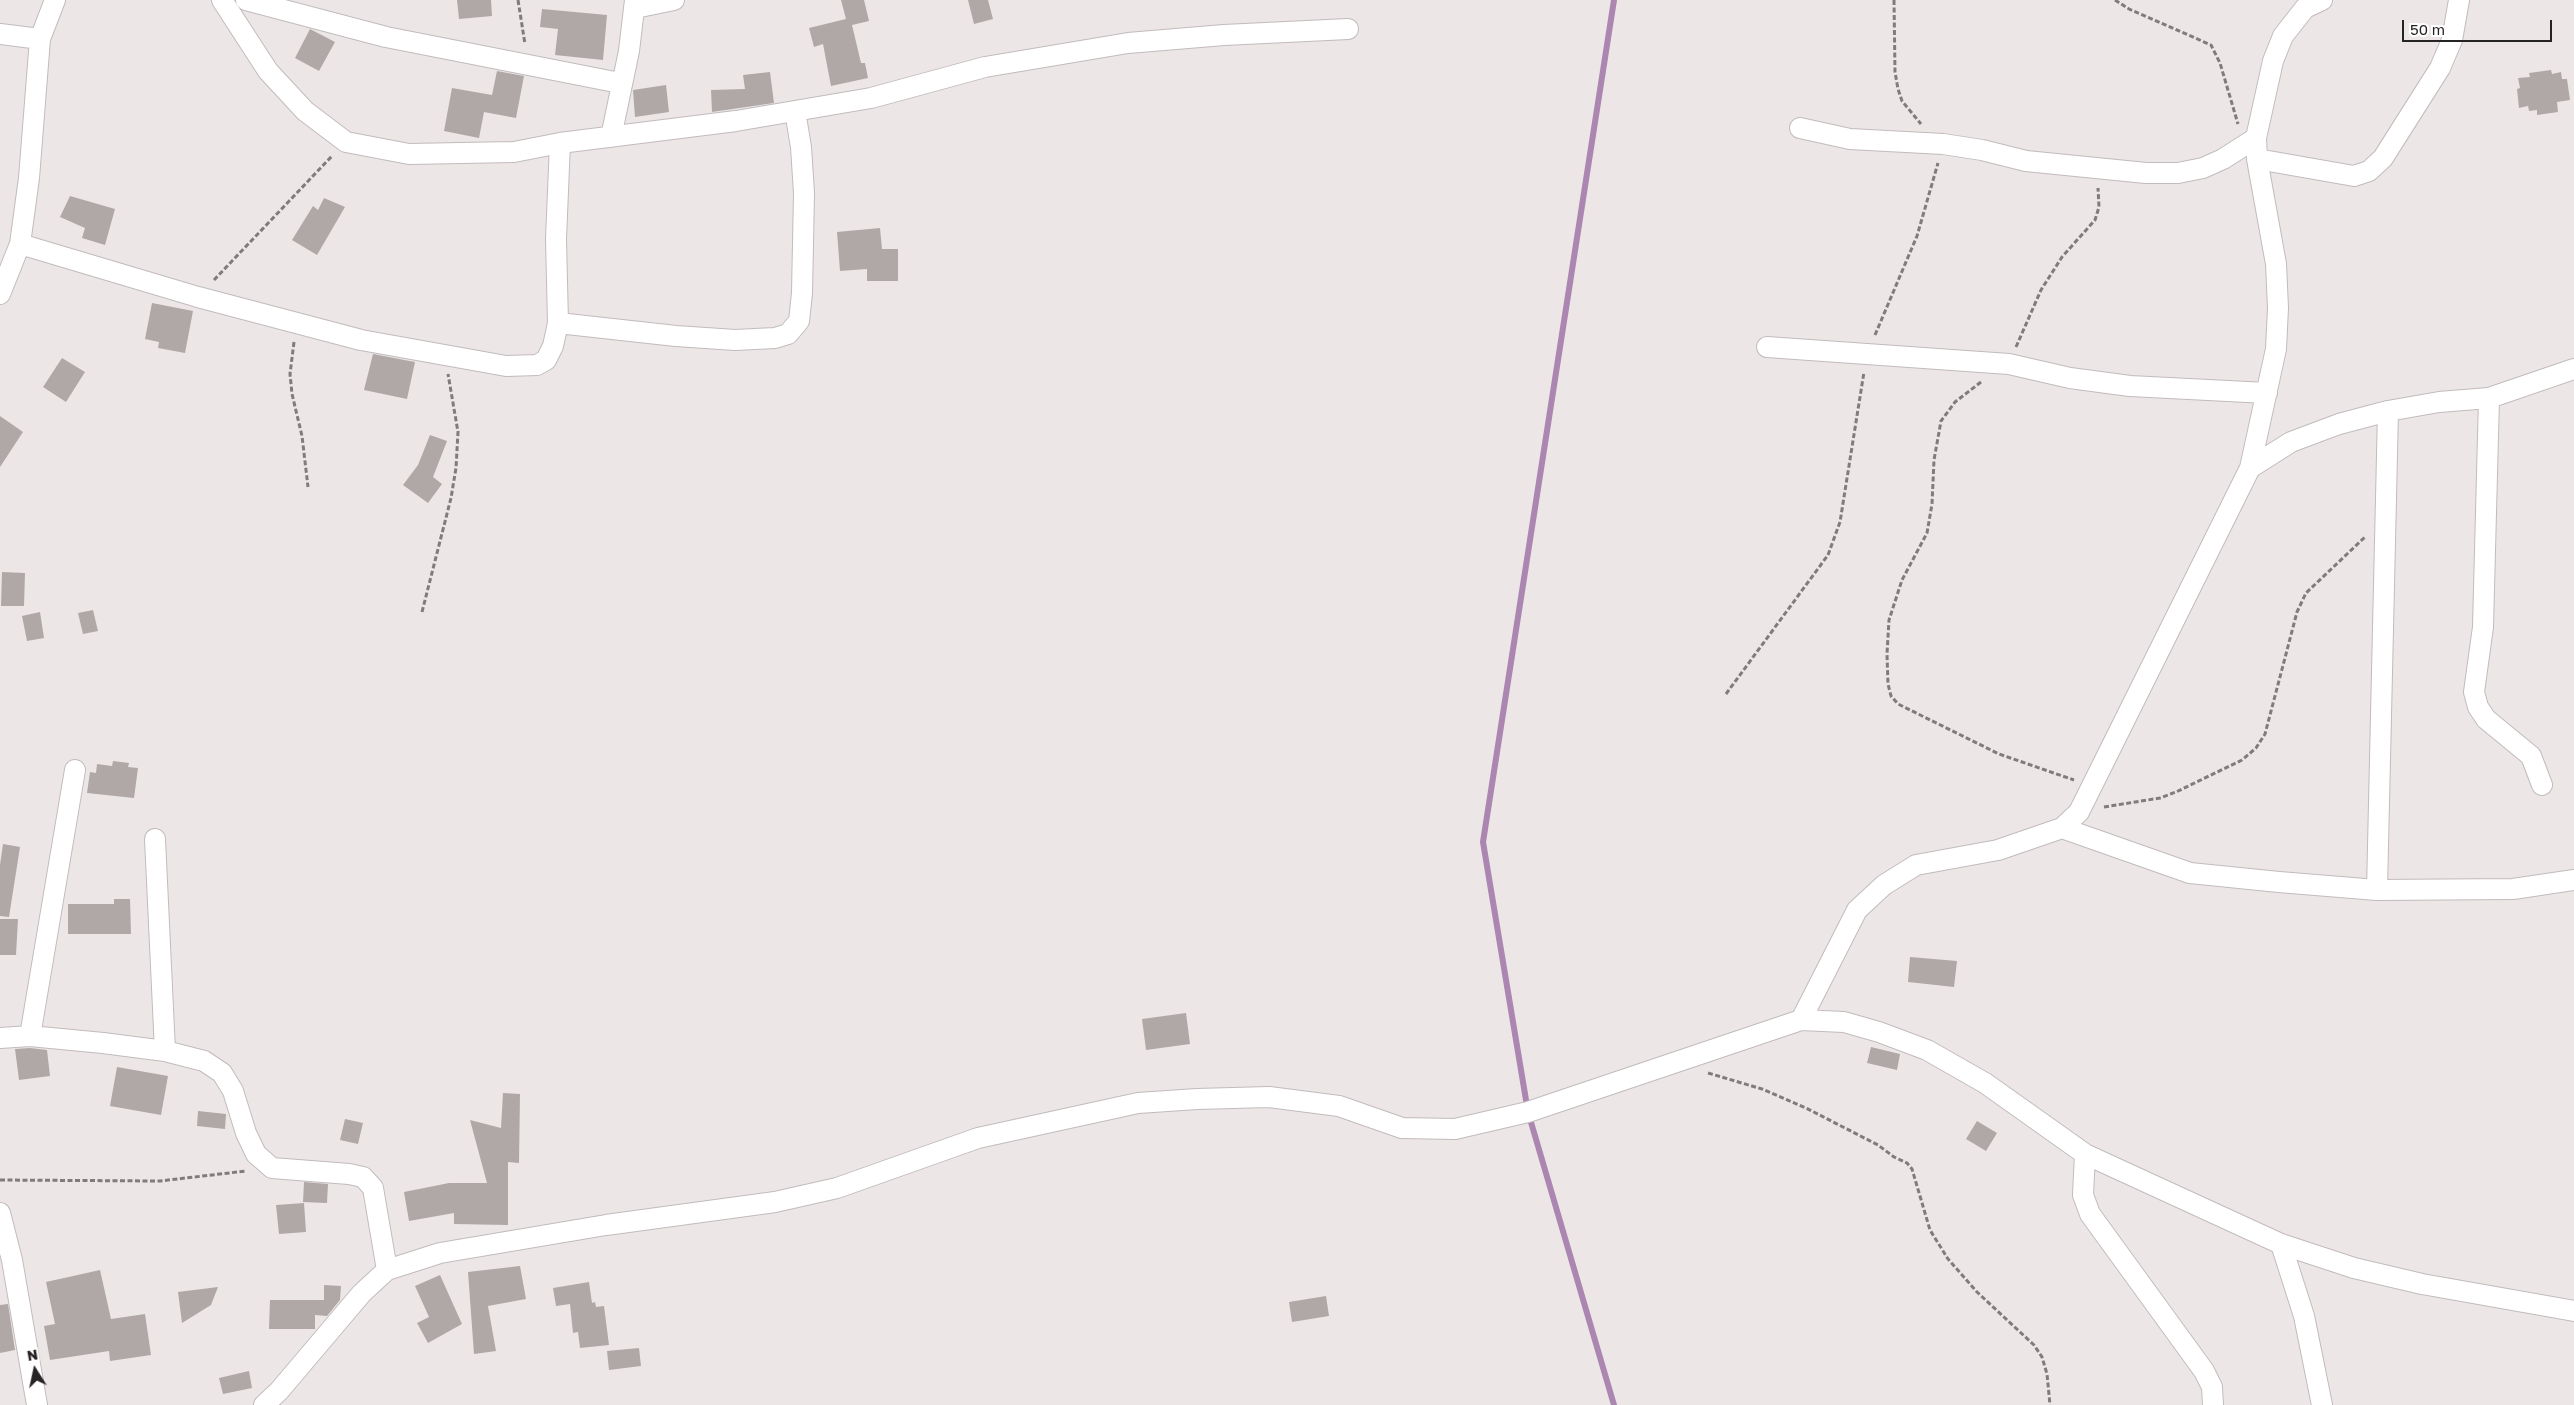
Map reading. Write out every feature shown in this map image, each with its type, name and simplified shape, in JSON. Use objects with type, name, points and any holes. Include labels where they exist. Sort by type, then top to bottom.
[{"type":"street","points":[[0,294],[20,244],[29,178],[40,39],[55,0]]},
{"type":"street","points":[[222,0],[268,71],[305,111],[346,142],[409,154],[514,152],[610,137],[736,121],[871,98],[985,67],[1128,43],[1348,29]]},
{"type":"street","points":[[246,0],[386,37],[529,67],[620,83]]},
{"type":"street","points":[[610,137],[620,83],[629,51],[635,4],[674,0]]},
{"type":"street","points":[[1801,1020],[1858,910],[1884,885],[1916,865],[1998,850],[2062,828],[2079,812],[2250,468],[2276,349],[2278,308],[2276,264],[2252,148],[2273,62],[2283,36],[2305,8],[2322,0]]},
{"type":"street","points":[[1800,128],[1866,141],[1943,144],[1982,150],[2026,161],[2178,173],[2203,168],[2252,148],[2354,176],[2369,171],[2383,158],[2440,68],[2452,40],[2458,0]]},
{"type":"street","points":[[0,34],[40,39]]},
{"type":"street","points":[[558,323],[676,336],[735,340],[775,338],[788,334],[799,321],[802,293],[804,193],[801,147],[795,111]]},
{"type":"street","points":[[20,244],[198,297],[361,340],[506,366],[537,365],[546,360],[553,346],[558,323],[556,239],[560,144]]},
{"type":"street","points":[[1767,347],[2009,364],[2070,378],[2130,386],[2267,393]]},
{"type":"street","points":[[2250,468],[2291,442],[2339,424],[2388,411],[2439,402],[2490,398],[2574,369]]},
{"type":"street","points":[[2490,398],[2483,627],[2474,692],[2478,708],[2486,720],[2531,756],[2542,785]]},
{"type":"street","points":[[2378,890],[2388,411]]},
{"type":"street","points":[[30,1036],[75,770]]},
{"type":"street","points":[[2062,828],[2190,873],[2378,890],[2513,889],[2574,880]]},
{"type":"street","points":[[155,839],[165,1051]]},
{"type":"street","points":[[264,1405],[279,1391],[362,1292],[387,1270],[440,1253],[606,1225],[775,1202],[837,1188],[978,1138],[1138,1103],[1269,1097],[1339,1106],[1402,1128],[1455,1129],[1528,1112],[1801,1020],[1844,1022],[1879,1032],[1926,1050],[1985,1083],[2085,1154],[2281,1244],[2354,1268],[2422,1284],[2574,1311]]},
{"type":"street","points":[[0,1038],[30,1036],[165,1051],[204,1061],[222,1073],[233,1090],[246,1133],[256,1154],[272,1168],[349,1174],[363,1178],[372,1188],[387,1270]]},
{"type":"street","points":[[2085,1154],[2083,1195],[2090,1214],[2204,1371],[2212,1388],[2213,1405]]},
{"type":"street","points":[[0,1213],[12,1260],[37,1405]]},
{"type":"street","points":[[2281,1244],[2304,1316],[2322,1405]]},
{"type":"path","points":[[518,0],[529,67]]},
{"type":"path","points":[[1726,694],[1828,555],[1840,522],[1866,354],[1917,236],[1933,186],[1943,144],[1917,119],[1902,100],[1898,89],[1895,72],[1894,0]]},
{"type":"path","points":[[2115,0],[2211,45],[2220,63],[2252,148]]},
{"type":"path","points":[[198,297],[346,142]]},
{"type":"path","points":[[2091,786],[1999,754],[1898,704],[1891,696],[1888,684],[1887,654],[1889,620],[1902,580],[1927,533],[1932,504],[1934,460],[1942,421],[1955,402],[1972,388],[2009,364],[2041,290],[2062,257],[2095,220],[2099,207],[2097,168]]},
{"type":"path","points":[[293,322],[292,394],[302,436],[308,487]]},
{"type":"path","points":[[422,612],[451,498],[456,468],[458,432],[445,356]]},
{"type":"path","points":[[2079,812],[2160,798],[2242,760],[2256,748],[2265,734],[2297,612],[2306,593],[2386,518]]},
{"type":"path","points":[[1674,1063],[1762,1089],[1852,1131],[1907,1163],[1912,1169],[1930,1230],[1948,1259],[1977,1292],[2034,1345],[2042,1357],[2047,1374],[2050,1405]]},
{"type":"path","points":[[0,1180],[160,1181],[272,1168]]},
{"type":"building","points":[[457,0],[491,0],[492,16],[459,19]]},
{"type":"building","points":[[841,0],[864,0],[869,21],[852,25],[861,63],[865,63],[868,78],[831,86],[823,44],[814,47],[809,28],[846,19]]},
{"type":"building","points":[[968,0],[988,0],[993,19],[974,24]]},
{"type":"building","points":[[542,9],[607,15],[603,60],[555,55],[558,29],[540,27]]},
{"type":"building","points":[[310,29],[335,42],[319,71],[295,58]]},
{"type":"building","points":[[2551,70],[2552,74],[2561,72],[2562,79],[2567,79],[2570,100],[2557,102],[2558,112],[2537,115],[2537,110],[2529,111],[2528,106],[2519,108],[2517,89],[2520,88],[2518,78],[2530,77],[2529,73]]},
{"type":"building","points":[[497,71],[524,76],[516,118],[484,112],[479,138],[444,131],[452,88],[492,95]]},
{"type":"building","points":[[770,72],[774,103],[712,112],[711,90],[745,89],[743,75]]},
{"type":"building","points":[[666,85],[669,112],[635,117],[633,90]]},
{"type":"building","points":[[70,196],[115,209],[105,245],[82,238],[85,228],[60,217]]},
{"type":"building","points":[[324,198],[345,207],[317,255],[292,240],[313,206],[318,210]]},
{"type":"building","points":[[880,228],[882,249],[898,249],[898,281],[867,281],[867,269],[840,271],[837,232]]},
{"type":"building","points":[[152,303],[193,311],[185,353],[158,348],[159,342],[145,339]]},
{"type":"building","points":[[373,354],[415,362],[407,399],[364,390]]},
{"type":"building","points":[[62,358],[85,372],[66,402],[43,387]]},
{"type":"building","points":[[0,416],[23,432],[0,467]]},
{"type":"building","points":[[430,435],[447,441],[433,477],[442,484],[428,503],[403,485],[418,465]]},
{"type":"building","points":[[2,572],[25,573],[24,606],[1,606]]},
{"type":"building","points":[[93,610],[98,631],[83,634],[78,613]]},
{"type":"building","points":[[40,612],[44,638],[27,641],[22,616]]},
{"type":"building","points":[[113,761],[129,763],[128,767],[138,768],[134,798],[87,793],[90,772],[96,773],[97,764],[112,766]]},
{"type":"building","points":[[3,844],[20,847],[9,917],[0,916],[0,865]]},
{"type":"building","points":[[114,899],[130,899],[131,934],[68,934],[68,904],[114,904]]},
{"type":"building","points":[[0,919],[18,919],[16,955],[0,955]]},
{"type":"building","points":[[1910,957],[1957,961],[1954,987],[1908,982]]},
{"type":"building","points":[[1186,1013],[1190,1044],[1146,1050],[1142,1019]]},
{"type":"building","points":[[1871,1047],[1900,1054],[1897,1070],[1867,1063]]},
{"type":"building","points":[[15,1049],[47,1050],[50,1076],[19,1080]]},
{"type":"building","points":[[117,1067],[168,1076],[161,1115],[110,1106]]},
{"type":"building","points":[[503,1093],[520,1094],[519,1163],[508,1162],[508,1225],[454,1224],[454,1213],[409,1221],[404,1192],[449,1183],[487,1183],[470,1120],[501,1128]]},
{"type":"building","points":[[198,1111],[226,1114],[225,1129],[197,1126]]},
{"type":"building","points":[[345,1119],[363,1123],[358,1144],[340,1140]]},
{"type":"building","points":[[1977,1121],[1997,1133],[1986,1151],[1966,1139]]},
{"type":"building","points":[[304,1182],[328,1184],[327,1203],[303,1202]]},
{"type":"building","points":[[304,1203],[306,1232],[279,1234],[276,1205]]},
{"type":"building","points":[[520,1266],[526,1299],[488,1306],[496,1351],[474,1354],[468,1272]]},
{"type":"building","points":[[100,1270],[111,1319],[145,1314],[151,1355],[110,1361],[109,1351],[50,1360],[44,1326],[55,1324],[46,1282]]},
{"type":"building","points":[[440,1275],[462,1324],[428,1343],[417,1323],[429,1317],[415,1286]]},
{"type":"building","points":[[589,1282],[592,1303],[595,1302],[596,1307],[604,1306],[609,1345],[580,1348],[578,1332],[573,1333],[570,1304],[556,1306],[553,1288]]},
{"type":"building","points":[[324,1285],[341,1286],[340,1300],[327,1316],[315,1315],[315,1329],[269,1329],[270,1300],[324,1300]]},
{"type":"building","points":[[218,1287],[211,1305],[182,1323],[178,1292]]},
{"type":"building","points":[[1326,1296],[1329,1316],[1292,1322],[1289,1302]]},
{"type":"building","points":[[8,1304],[15,1350],[0,1353],[0,1305]]},
{"type":"building","points":[[639,1348],[641,1366],[609,1370],[607,1351]]},
{"type":"building","points":[[249,1371],[252,1388],[223,1394],[219,1378]]},
{"type":"waterway","points":[[1614,0],[1483,842],[1528,1112],[1614,1405]]}]
